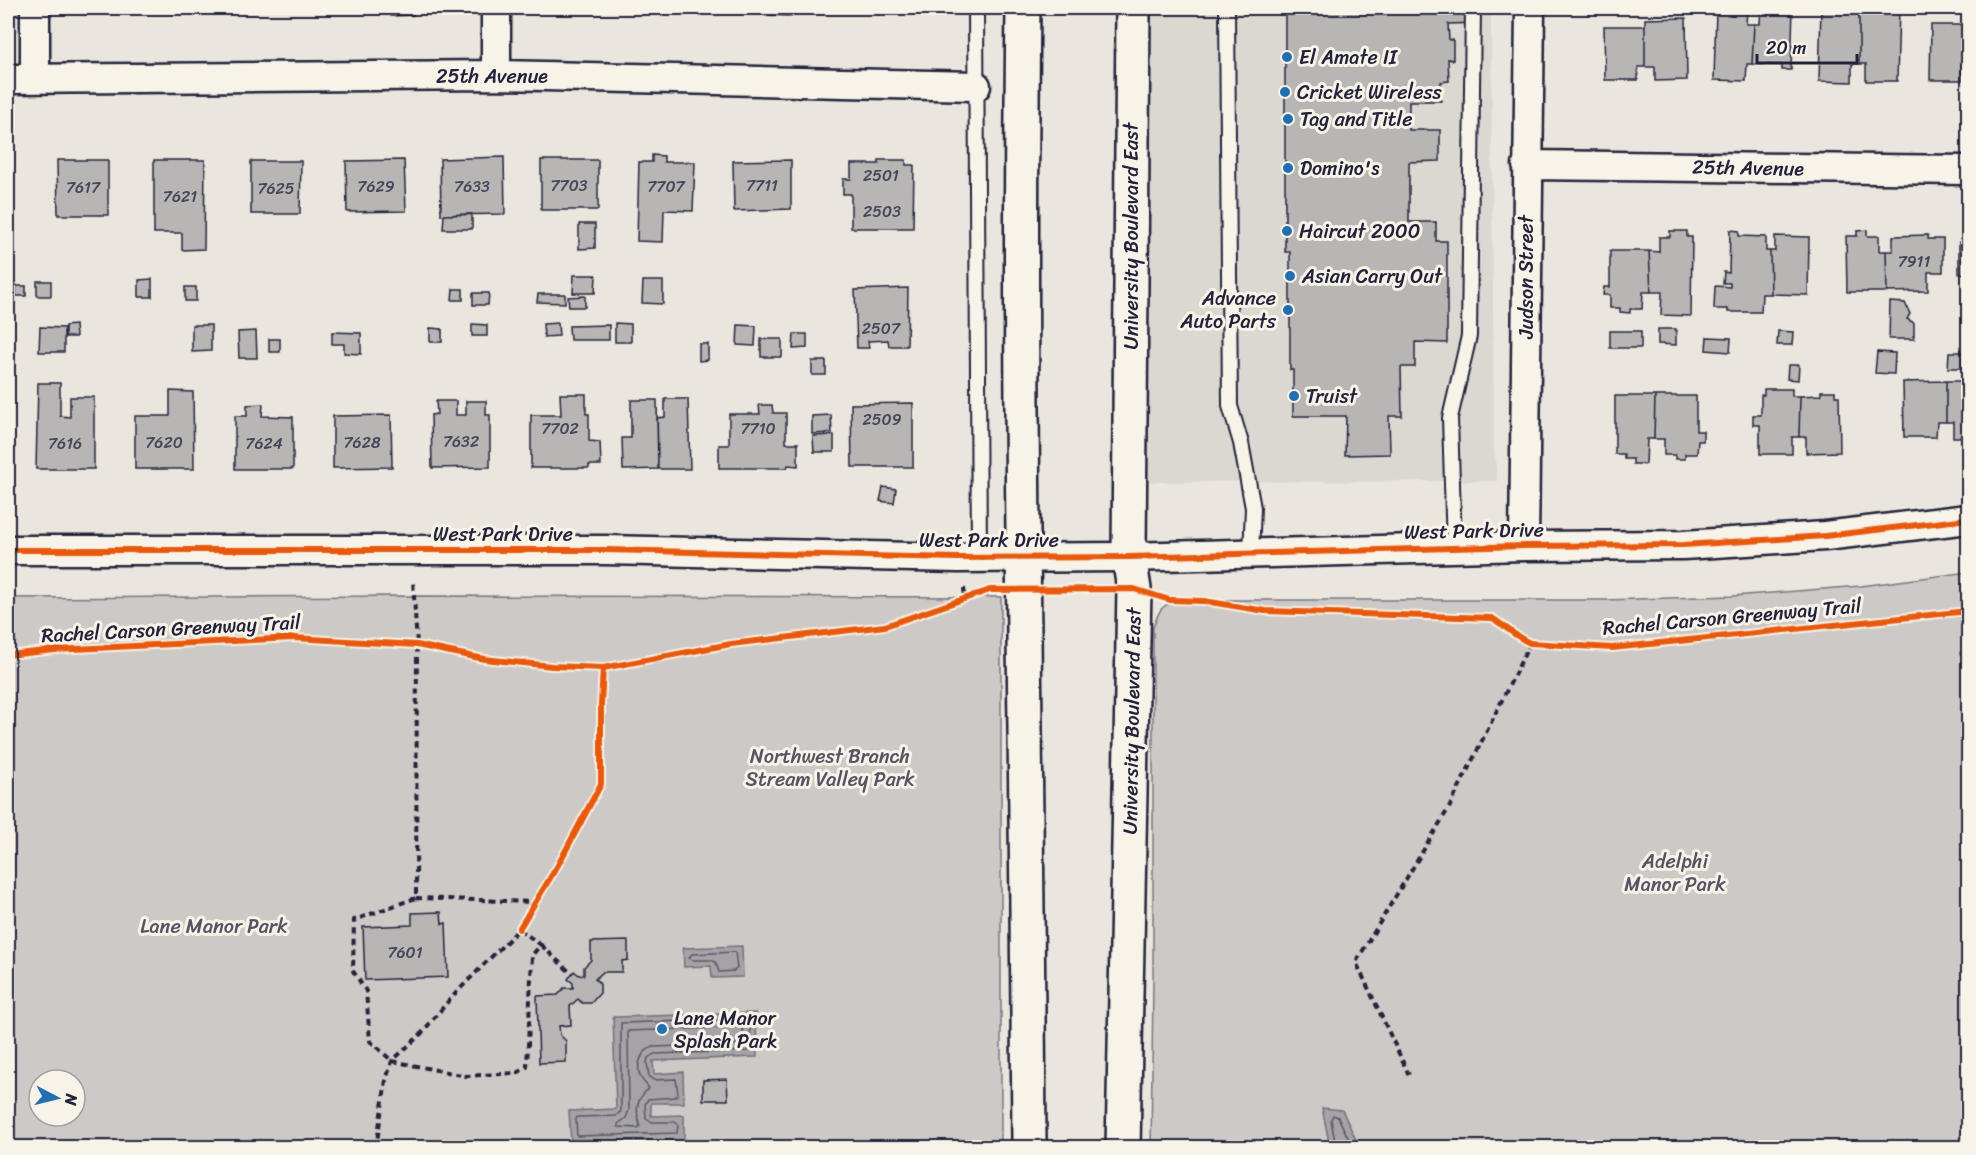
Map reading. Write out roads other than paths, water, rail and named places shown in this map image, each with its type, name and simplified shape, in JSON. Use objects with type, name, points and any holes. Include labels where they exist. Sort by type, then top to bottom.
[{"type":"main road","points":[[1023,8],[1022,557],[1028,911],[1029,1148]]},
{"type":"main road","name":"University Boulevard East","points":[[1123,1148],[1134,590],[1129,557],[1133,8]]},
{"type":"street","points":[[21,79],[35,8]]},
{"type":"street","points":[[496,8],[496,75]]},
{"type":"street","name":"Judson Street","points":[[1524,546],[1530,8]]},
{"type":"street","name":"25th Avenue","points":[[21,79],[496,75],[976,86]]},
{"type":"street","name":"25th Avenue","points":[[1527,165],[1968,170]]},
{"type":"street","name":"West Park Drive","points":[[8,550],[605,550],[980,558],[1129,557],[1524,546],[1683,545],[1826,536],[1968,519]]},
{"type":"lane","points":[[976,8],[980,558]]},
{"type":"lane","points":[[1227,8],[1230,406],[1241,443],[1253,508],[1251,554]]},
{"type":"lane","points":[[1454,548],[1450,418],[1469,336],[1473,8]]},
{"type":"water","points":[[742,946],[743,977],[712,978],[711,966],[684,967],[683,948]]},
{"type":"water","points":[[756,1013],[757,1057],[653,1061],[654,1074],[683,1072],[684,1103],[651,1103],[651,1116],[684,1115],[684,1140],[571,1143],[569,1111],[616,1109],[613,1017]]},
{"type":"water","points":[[1322,1108],[1342,1110],[1359,1146],[1373,1147],[1330,1147]]},
{"type":"place","name":"El Amate II","points":[[1287,57]]},
{"type":"place","name":"Cricket Wireless","points":[[1285,92]]},
{"type":"place","name":"Tag and Title","points":[[1288,119]]},
{"type":"place","name":"Domino's","points":[[1288,168]]},
{"type":"place","name":"Haircut 2000","points":[[1287,231]]},
{"type":"place","name":"Asian Carry Out","points":[[1290,276]]},
{"type":"place","name":"Advance Auto Parts","points":[[1288,310]]},
{"type":"place","name":"Truist","points":[[1294,396]]},
{"type":"place","name":"Lane Manor Splash Park","points":[[662,1029]]},
{"type":"park label","name":"Northwest Branch Stream Valley Park","points":[[830,768]]},
{"type":"park label","name":"Adelphi Manor Park","points":[[1675,872]]},
{"type":"park label","name":"Lane Manor Park","points":[[214,926]]}]
